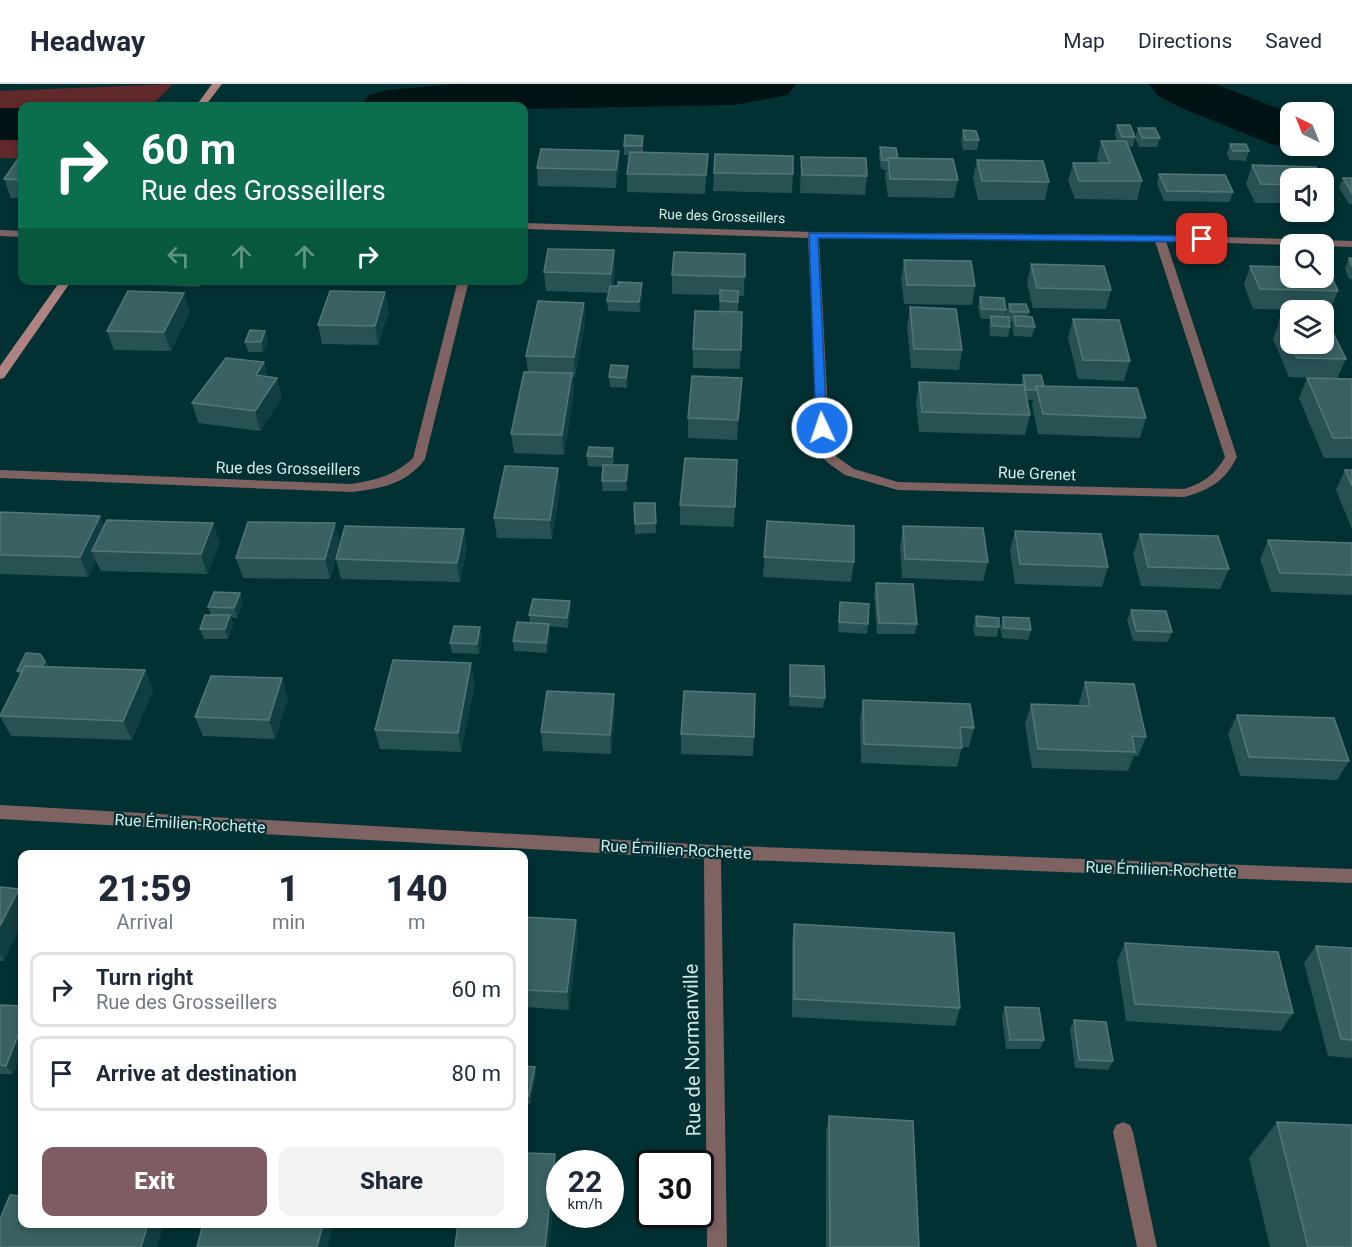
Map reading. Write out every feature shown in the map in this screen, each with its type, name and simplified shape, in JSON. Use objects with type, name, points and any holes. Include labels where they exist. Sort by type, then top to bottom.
[{"type":"street","points":[[203,102],[217,84]]},
{"type":"street","name":"Rue des Grosseillers","points":[[528,226],[813,235],[1159,238],[1352,244]]},
{"type":"street","points":[[0,233],[18,234]]},
{"type":"street","name":"Rue Grenet","points":[[813,235],[824,453],[839,468],[862,478],[898,486],[1184,493],[1205,488],[1222,475],[1231,457],[1159,238]]},
{"type":"street","points":[[0,375],[64,285]]},
{"type":"street","name":"Rue des Grosseillers","points":[[0,474],[351,488],[379,484],[403,476],[418,459],[463,285]]},
{"type":"street","name":"Rue Émilien-Rochette","points":[[0,812],[712,852],[1352,876]]},
{"type":"street","name":"Rue de Normanville","points":[[712,852],[717,1247]]},
{"type":"street","points":[[1123,1132],[1147,1247]]},
{"type":"shaded area","points":[[173,84],[155,102],[18,102],[18,158],[0,158],[0,91]]},
{"type":"building","points":[[1117,125],[1130,125],[1135,137],[1122,137]]},
{"type":"building","points":[[1138,128],[1155,128],[1160,138],[1142,138]]},
{"type":"building","points":[[963,130],[976,131],[979,140],[965,140]]},
{"type":"building","points":[[625,135],[643,136],[642,146],[624,146]]},
{"type":"building","points":[[1101,141],[1126,141],[1142,181],[1079,181],[1073,163],[1110,163]]},
{"type":"building","points":[[1230,144],[1246,144],[1249,151],[1233,151]]},
{"type":"building","points":[[880,147],[896,148],[898,158],[882,160]]},
{"type":"building","points":[[541,149],[619,151],[616,170],[537,168]]},
{"type":"building","points":[[630,152],[708,154],[706,175],[627,174]]},
{"type":"building","points":[[715,154],[793,156],[793,174],[714,173]]},
{"type":"building","points":[[801,157],[866,158],[867,176],[802,175]]},
{"type":"building","points":[[888,158],[953,159],[958,180],[890,179]]},
{"type":"building","points":[[18,159],[18,180],[4,179]]},
{"type":"building","points":[[977,160],[1043,161],[1049,182],[982,181]]},
{"type":"building","points":[[1252,165],[1317,168],[1280,168],[1280,185],[1261,184]]},
{"type":"building","points":[[1159,174],[1225,175],[1233,192],[1167,191]]},
{"type":"building","points":[[1343,178],[1352,178],[1352,193]]},
{"type":"building","points":[[548,249],[614,250],[611,274],[544,272]]},
{"type":"building","points":[[674,252],[745,254],[745,277],[672,275]]},
{"type":"building","points":[[904,260],[971,261],[975,286],[907,285]]},
{"type":"building","points":[[1031,264],[1104,266],[1111,290],[1037,288]]},
{"type":"building","points":[[1250,266],[1280,267],[1280,288],[1334,288],[1334,282],[1338,291],[1260,289]]},
{"type":"building","points":[[618,282],[642,283],[639,302],[607,301],[610,286],[618,286]]},
{"type":"building","points":[[720,290],[738,291],[738,302],[720,301]]},
{"type":"building","points":[[128,291],[184,293],[164,332],[107,331]]},
{"type":"building","points":[[330,291],[385,292],[375,326],[318,325]]},
{"type":"building","points":[[980,297],[1004,298],[1006,310],[982,309]]},
{"type":"building","points":[[538,301],[584,303],[574,357],[526,356]]},
{"type":"building","points":[[1009,304],[1026,304],[1029,312],[1011,312]]},
{"type":"building","points":[[910,307],[956,309],[962,350],[914,349]]},
{"type":"building","points":[[695,311],[742,312],[741,350],[693,349]]},
{"type":"building","points":[[991,316],[1009,317],[1010,327],[992,326]]},
{"type":"building","points":[[1014,316],[1032,317],[1035,327],[1016,326]]},
{"type":"building","points":[[1073,319],[1119,320],[1130,361],[1083,360]]},
{"type":"building","points":[[250,330],[265,331],[261,342],[245,342]]},
{"type":"building","points":[[1334,335],[1346,359],[1297,358],[1295,354],[1334,354]]},
{"type":"building","points":[[226,358],[264,362],[256,375],[277,378],[255,411],[192,403]]},
{"type":"building","points":[[611,365],[628,366],[626,378],[609,377]]},
{"type":"building","points":[[524,372],[572,373],[562,435],[511,434]]},
{"type":"building","points":[[1023,375],[1041,375],[1044,386],[1036,386],[1036,390],[1026,390]]},
{"type":"building","points":[[692,376],[742,378],[738,420],[688,418]]},
{"type":"building","points":[[1307,378],[1352,379],[1352,438],[1333,438]]},
{"type":"building","points":[[919,382],[1024,385],[1030,415],[922,412]]},
{"type":"building","points":[[1036,386],[1137,388],[1146,418],[1043,414]]},
{"type":"building","points":[[589,447],[613,448],[612,457],[587,456]]},
{"type":"building","points":[[685,458],[737,460],[735,507],[680,505]]},
{"type":"building","points":[[603,465],[628,465],[626,481],[602,481]]},
{"type":"building","points":[[505,466],[558,468],[550,520],[494,518]]},
{"type":"building","points":[[1345,470],[1352,470],[1352,486]]},
{"type":"building","points":[[634,503],[655,503],[656,523],[635,524]]},
{"type":"building","points":[[0,512],[100,516],[80,557],[0,555]]},
{"type":"building","points":[[107,520],[213,523],[201,554],[92,551]]},
{"type":"building","points":[[767,521],[854,526],[854,562],[764,557]]},
{"type":"building","points":[[248,522],[335,523],[325,559],[236,558]]},
{"type":"building","points":[[345,526],[464,529],[457,563],[336,559]]},
{"type":"building","points":[[903,526],[983,528],[988,562],[905,559]]},
{"type":"building","points":[[1015,531],[1101,534],[1108,567],[1020,564]]},
{"type":"building","points":[[1140,534],[1218,536],[1229,569],[1148,567]]},
{"type":"building","points":[[1268,540],[1352,543],[1352,575],[1280,573]]},
{"type":"building","points":[[876,583],[913,584],[917,624],[879,623]]},
{"type":"building","points":[[214,592],[240,593],[234,608],[208,607]]},
{"type":"building","points":[[533,599],[570,601],[567,618],[529,615]]},
{"type":"building","points":[[840,602],[869,604],[868,624],[839,622]]},
{"type":"building","points":[[1131,610],[1166,611],[1172,632],[1136,631]]},
{"type":"building","points":[[205,615],[230,615],[225,629],[200,629]]},
{"type":"building","points":[[976,616],[999,618],[999,627],[977,626]]},
{"type":"building","points":[[1003,617],[1029,618],[1031,630],[1004,628]]},
{"type":"building","points":[[517,622],[549,624],[546,643],[513,641]]},
{"type":"building","points":[[454,626],[480,627],[477,644],[450,643]]},
{"type":"building","points":[[26,653],[40,654],[45,661],[42,667],[25,666],[23,671],[17,671]]},
{"type":"building","points":[[393,660],[471,663],[458,733],[375,730]]},
{"type":"building","points":[[790,665],[824,666],[825,698],[790,696]]},
{"type":"building","points":[[25,666],[145,670],[123,721],[0,716]]},
{"type":"building","points":[[211,676],[282,678],[269,720],[195,717]]},
{"type":"building","points":[[1085,682],[1134,684],[1146,737],[1132,736],[1135,752],[1038,749],[1031,704],[1090,706]]},
{"type":"building","points":[[547,691],[614,694],[610,735],[541,732]]},
{"type":"building","points":[[684,691],[755,694],[754,737],[681,734]]},
{"type":"building","points":[[863,700],[970,704],[974,728],[960,727],[962,748],[864,744]]},
{"type":"building","points":[[1237,715],[1334,718],[1349,761],[1249,757]]},
{"type":"building","points":[[0,887],[18,889],[18,891],[0,926]]},
{"type":"building","points":[[528,917],[576,920],[567,992],[528,990]]},
{"type":"building","points":[[794,924],[954,933],[960,1008],[794,999]]},
{"type":"building","points":[[1125,943],[1278,952],[1293,1013],[1135,1004]]},
{"type":"building","points":[[1316,946],[1352,948],[1352,1040],[1341,1039]]},
{"type":"building","points":[[0,1005],[18,1006],[18,1035],[6,1066],[0,1065]]},
{"type":"building","points":[[1005,1007],[1039,1008],[1044,1040],[1010,1040]]},
{"type":"building","points":[[1074,1020],[1106,1022],[1113,1061],[1079,1060]]},
{"type":"building","points":[[528,1066],[535,1067],[528,1096]]},
{"type":"building","points":[[829,1116],[913,1121],[919,1247],[830,1247]]},
{"type":"building","points":[[1277,1122],[1352,1125],[1352,1247],[1308,1247]]},
{"type":"building","points":[[528,1153],[546,1154],[547,1228],[545,1247],[455,1247],[457,1228],[528,1228]]},
{"type":"building","points":[[10,1195],[18,1196],[18,1228],[147,1228],[141,1247],[0,1247],[0,1219]]},
{"type":"building","points":[[202,1228],[322,1228],[317,1247],[197,1247]]},
{"type":"waterway","points":[[430,102],[524,93],[734,89],[770,84]]},
{"type":"waterway","points":[[1175,84],[1198,96],[1280,128]]},
{"type":"waterway","points":[[0,124],[18,124]]},
{"type":"route","points":[[822,428],[813,235],[1202,239]]}]
